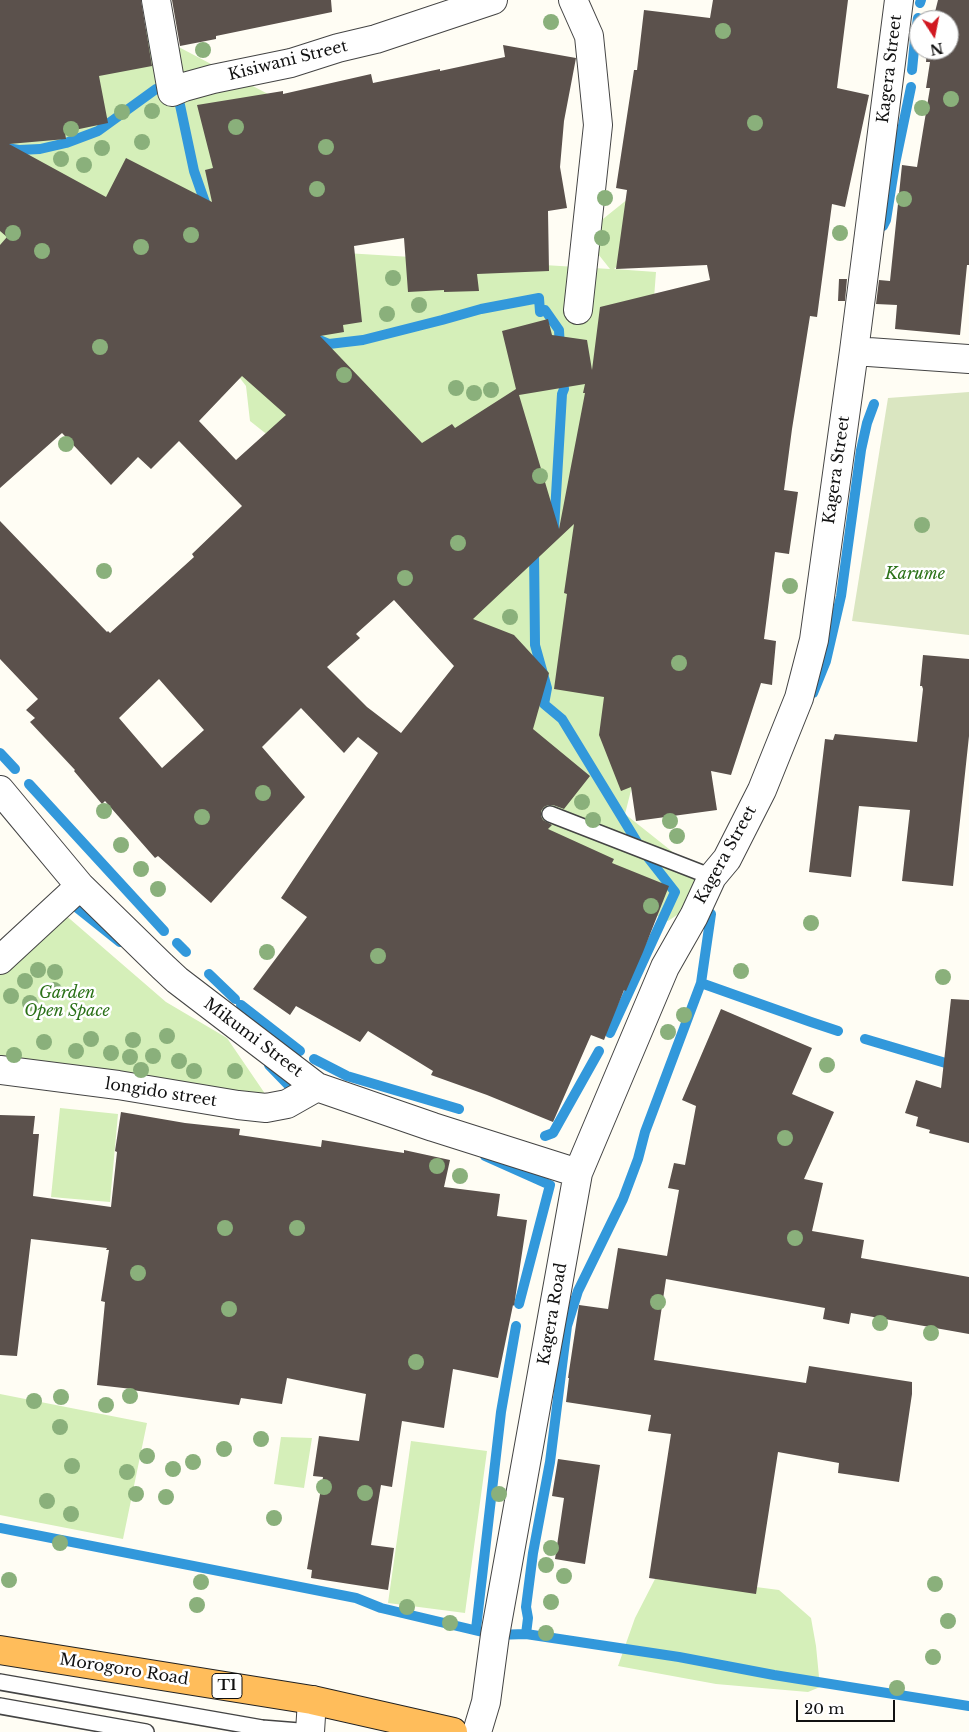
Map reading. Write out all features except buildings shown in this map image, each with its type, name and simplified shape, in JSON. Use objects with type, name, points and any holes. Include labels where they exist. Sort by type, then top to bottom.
[{"type":"highway","name":"Morogoro Road","points":[[0,1650],[312,1700],[453,1732]]},
{"type":"street","name":"Kisiwani Street","points":[[156,0],[172,92],[213,79],[291,63],[338,48],[376,39],[493,0]]},
{"type":"street","points":[[573,0],[589,36],[598,125],[578,310]]},
{"type":"street","name":"Kagera Street","points":[[694,916],[712,877],[726,859],[762,790],[799,698],[814,640],[854,351],[898,0]]},
{"type":"street","points":[[854,351],[969,359]]},
{"type":"street","name":"Mikumi Street","points":[[0,790],[80,886],[177,980],[317,1087],[433,1127],[578,1173]]},
{"type":"street","points":[[0,960],[80,886]]},
{"type":"street","name":"Kagera Road","points":[[476,1732],[486,1702],[495,1635],[578,1173],[665,968],[694,916]]},
{"type":"street","name":"longido street","points":[[0,1070],[118,1085],[266,1108],[287,1104],[317,1087]]},
{"type":"street","points":[[311,1732],[312,1700]]},
{"type":"lane","points":[[550,814],[712,877]]},
{"type":"lane","name":"Morogoro Road","points":[[0,1682],[262,1728],[311,1732]]},
{"type":"lane","points":[[0,1706],[146,1732]]},
{"type":"green space","points":[[135,24],[306,114],[312,251],[610,269],[583,235],[659,174],[688,208],[614,269],[656,272],[644,429],[641,751],[625,814],[718,888],[668,921],[561,872],[421,499],[279,444],[250,421],[246,386],[226,360],[0,277],[0,37]]},
{"type":"green space","name":"Karume","points":[[969,392],[969,635],[852,621],[888,398]]},
{"type":"green space","name":"Garden Open Space","points":[[63,913],[166,1002],[227,1038],[270,1101],[0,1058],[0,971]]},
{"type":"green space","points":[[60,1108],[118,1114],[110,1202],[51,1197]]},
{"type":"green space","points":[[0,1394],[147,1423],[123,1539],[0,1515]]},
{"type":"green space","points":[[281,1437],[312,1438],[304,1488],[274,1484]]},
{"type":"green space","points":[[411,1441],[487,1451],[465,1613],[388,1603]]},
{"type":"green space","points":[[655,1579],[725,1583],[779,1590],[811,1618],[820,1687],[808,1692],[716,1684],[618,1666],[635,1618]]},
{"type":"waterway","points":[[912,70],[913,60]]},
{"type":"waterway","points":[[883,226],[886,220],[895,164],[911,87]]},
{"type":"waterway","points":[[0,147],[19,150],[40,149],[66,143],[98,131],[156,89]]},
{"type":"waterway","points":[[180,105],[194,171],[208,211]]},
{"type":"waterway","points":[[315,338],[329,344],[363,340],[481,309],[539,298],[540,312],[545,310],[559,330],[560,350]]},
{"type":"waterway","points":[[554,529],[562,394],[564,389],[562,374]]},
{"type":"waterway","points":[[813,693],[826,661],[841,596],[861,450],[867,423],[874,404]]},
{"type":"waterway","points":[[534,550],[535,645],[547,688],[544,704],[562,719],[637,842]]},
{"type":"waterway","points":[[0,753],[15,769]]},
{"type":"waterway","points":[[29,784],[164,931]]},
{"type":"waterway","points":[[610,1033],[675,892],[646,855]]},
{"type":"waterway","points":[[75,906],[120,942]]},
{"type":"waterway","points":[[526,1634],[528,1618],[526,1607],[533,1553],[550,1462],[567,1326],[578,1291],[623,1199],[638,1159],[645,1132],[701,983],[711,914],[709,912]]},
{"type":"waterway","points":[[177,943],[186,952]]},
{"type":"waterway","points":[[209,974],[235,999]]},
{"type":"waterway","points":[[701,983],[838,1031]]},
{"type":"waterway","points":[[241,1005],[300,1051]]},
{"type":"waterway","points":[[865,1039],[969,1070]]},
{"type":"waterway","points":[[545,1136],[553,1133],[599,1051]]},
{"type":"waterway","points":[[314,1059],[347,1076],[459,1109]]},
{"type":"waterway","points":[[269,1065],[299,1096]]},
{"type":"waterway","points":[[485,1156],[550,1185],[519,1304]]},
{"type":"waterway","points":[[476,1629],[501,1412],[516,1326]]},
{"type":"waterway","points":[[0,1528],[356,1598],[381,1608],[495,1635],[526,1634],[679,1657],[774,1675],[969,1706]]}]
